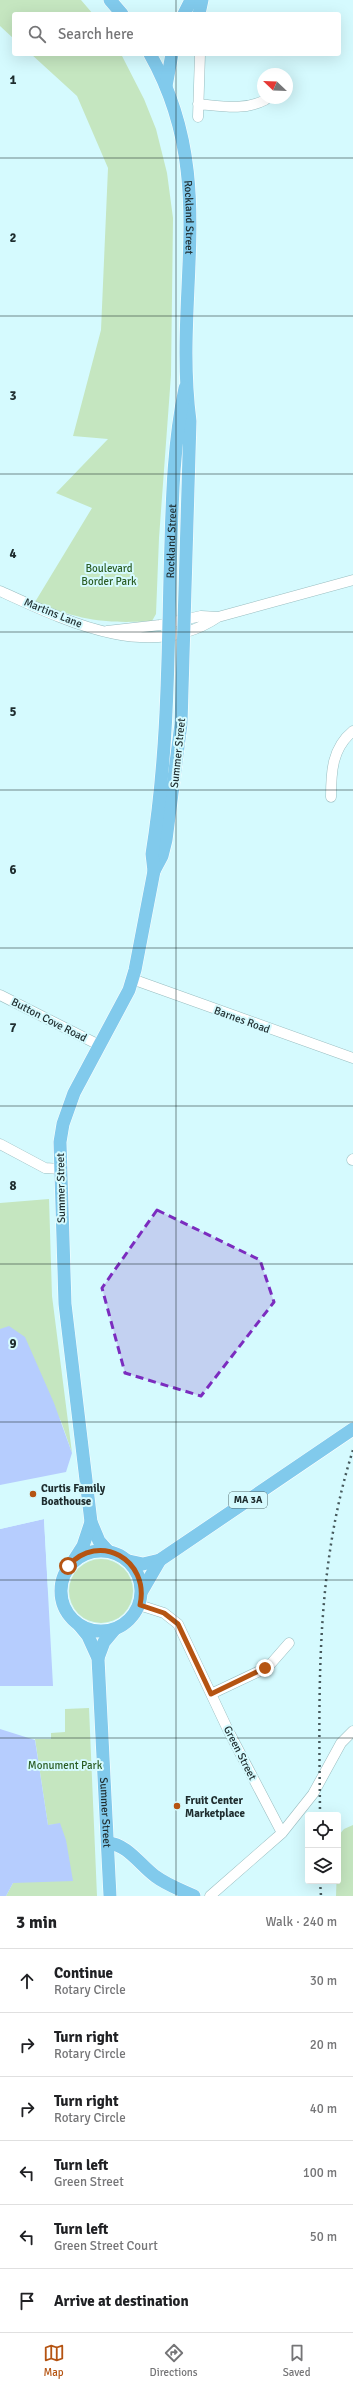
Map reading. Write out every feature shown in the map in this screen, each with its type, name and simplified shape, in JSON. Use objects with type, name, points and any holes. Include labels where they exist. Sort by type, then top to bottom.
[{"type":"main road","points":[[110,0],[120,12]]},
{"type":"main road","points":[[185,12],[191,0]]},
{"type":"main road","points":[[199,12],[202,0]]},
{"type":"main road","name":"Rockland Street","points":[[151,56],[166,86],[184,142],[190,190],[186,388],[190,421],[185,620]]},
{"type":"main road","points":[[166,86],[172,56]]},
{"type":"main road","name":"Rockland Street","points":[[169,630],[172,517],[178,421],[186,388]]},
{"type":"main road","name":"Summer Street","points":[[108,1551],[99,1541],[90,1522],[65,1304],[60,1169],[61,1135],[66,1113],[80,1079],[123,1002],[132,979],[154,871],[162,856],[177,766],[182,724],[185,620]]},
{"type":"main road","name":"Summer Street","points":[[154,871],[152,854],[166,740],[169,630]]},
{"type":"main road","name":"MA 3A","points":[[108,1551],[119,1554],[129,1561],[143,1564],[160,1560],[353,1429]]},
{"type":"main road","name":"Summer Street","points":[[74,1560],[83,1546],[90,1522]]},
{"type":"main road","points":[[74,1560],[93,1552],[108,1551]]},
{"type":"main road","name":"MA 3A","points":[[74,1560],[64,1573],[60,1590],[66,1611],[79,1625]]},
{"type":"main road","name":"MA 3A","points":[[114,1630],[126,1624],[140,1605],[142,1591],[160,1560]]},
{"type":"main road","points":[[129,1561],[137,1574],[142,1591]]},
{"type":"main road","points":[[79,1625],[93,1630],[114,1630]]},
{"type":"main road","name":"Summer Street","points":[[79,1625],[88,1636],[98,1658],[110,1896]]},
{"type":"main road","name":"Summer Street","points":[[98,1658],[104,1642],[114,1630]]},
{"type":"main road","points":[[108,1842],[123,1848],[151,1873],[165,1882],[194,1896]]},
{"type":"street","points":[[198,117],[200,56]]},
{"type":"street","points":[[198,104],[237,107],[257,104]]},
{"type":"street","points":[[169,630],[185,620],[201,616],[218,616],[353,580]]},
{"type":"street","name":"Martins Lane","points":[[0,591],[59,618],[107,631],[169,630]]},
{"type":"street","points":[[169,630],[184,633],[204,626],[218,616]]},
{"type":"street","points":[[331,797],[332,770],[336,753],[342,742],[353,731]]},
{"type":"street","name":"Barnes Road","points":[[132,979],[353,1058]]},
{"type":"street","name":"Button Cove Road","points":[[0,995],[99,1045]]},
{"type":"street","points":[[0,1144],[45,1168],[60,1169]]},
{"type":"street","name":"Green Street","points":[[140,1605],[164,1613],[178,1624],[211,1694],[282,1833]]},
{"type":"street","points":[[211,1694],[265,1668],[289,1643]]},
{"type":"street","points":[[210,1896],[282,1833],[312,1794],[341,1744],[353,1731]]},
{"type":"highlighted area","points":[[157,1210],[260,1260],[274,1302],[201,1396],[125,1373],[102,1288]]},
{"type":"green space","points":[[0,0],[81,0],[91,12],[12,12],[12,37],[0,26]]},
{"type":"green space","name":"Boulevard Border Park","points":[[33,56],[122,56],[144,99],[156,129],[167,173],[173,218],[171,375],[159,538],[156,614],[152,621],[120,622],[79,617],[35,602],[92,508],[56,493],[108,439],[73,436],[101,330],[108,168],[77,96]]},
{"type":"green space","points":[[49,1199],[52,1296],[72,1453],[61,1421],[0,1329],[0,1203]]},
{"type":"green space","points":[[101,1559],[119,1564],[124,1568],[128,1573],[133,1591],[128,1609],[124,1614],[119,1618],[101,1623],[83,1618],[78,1614],[74,1609],[69,1591],[74,1573],[78,1568],[83,1564]]},
{"type":"green space","name":"Monument Park","points":[[89,1708],[97,1896],[6,1896],[13,1883],[60,1824],[48,1825],[35,1739],[51,1739],[51,1733],[65,1732],[65,1709]]},
{"type":"green space","points":[[353,1825],[353,1896],[336,1896],[336,1884],[341,1884],[341,1832],[344,1829]]},
{"type":"water","points":[[9,1326],[25,1337],[54,1403],[72,1453],[66,1472],[0,1485],[0,1329]]},
{"type":"water","points":[[44,1519],[53,1686],[0,1686],[0,1529]]},
{"type":"water","points":[[0,1729],[35,1740],[48,1825],[60,1823],[66,1840],[73,1881],[13,1883],[6,1896],[0,1896]]},
{"type":"pier","points":[[44,1517],[46,1519],[50,1589],[48,1589],[44,1519],[0,1529],[0,1527]]},
{"type":"railway","points":[[320,1812],[320,1677],[326,1585],[332,1540],[341,1495],[353,1450]]},
{"type":"railway","points":[[320,1884],[321,1896]]},
{"type":"place","name":"Curtis Family Boathouse","points":[[33,1494]]},
{"type":"place","name":"Fruit Center Marketplace","points":[[177,1806]]},
{"type":"route","points":[[68,1566],[74,1560],[93,1552],[108,1551],[119,1554],[129,1561],[140,1582],[142,1591],[140,1605],[164,1613],[170,1616],[178,1624],[211,1694],[265,1668]]}]
